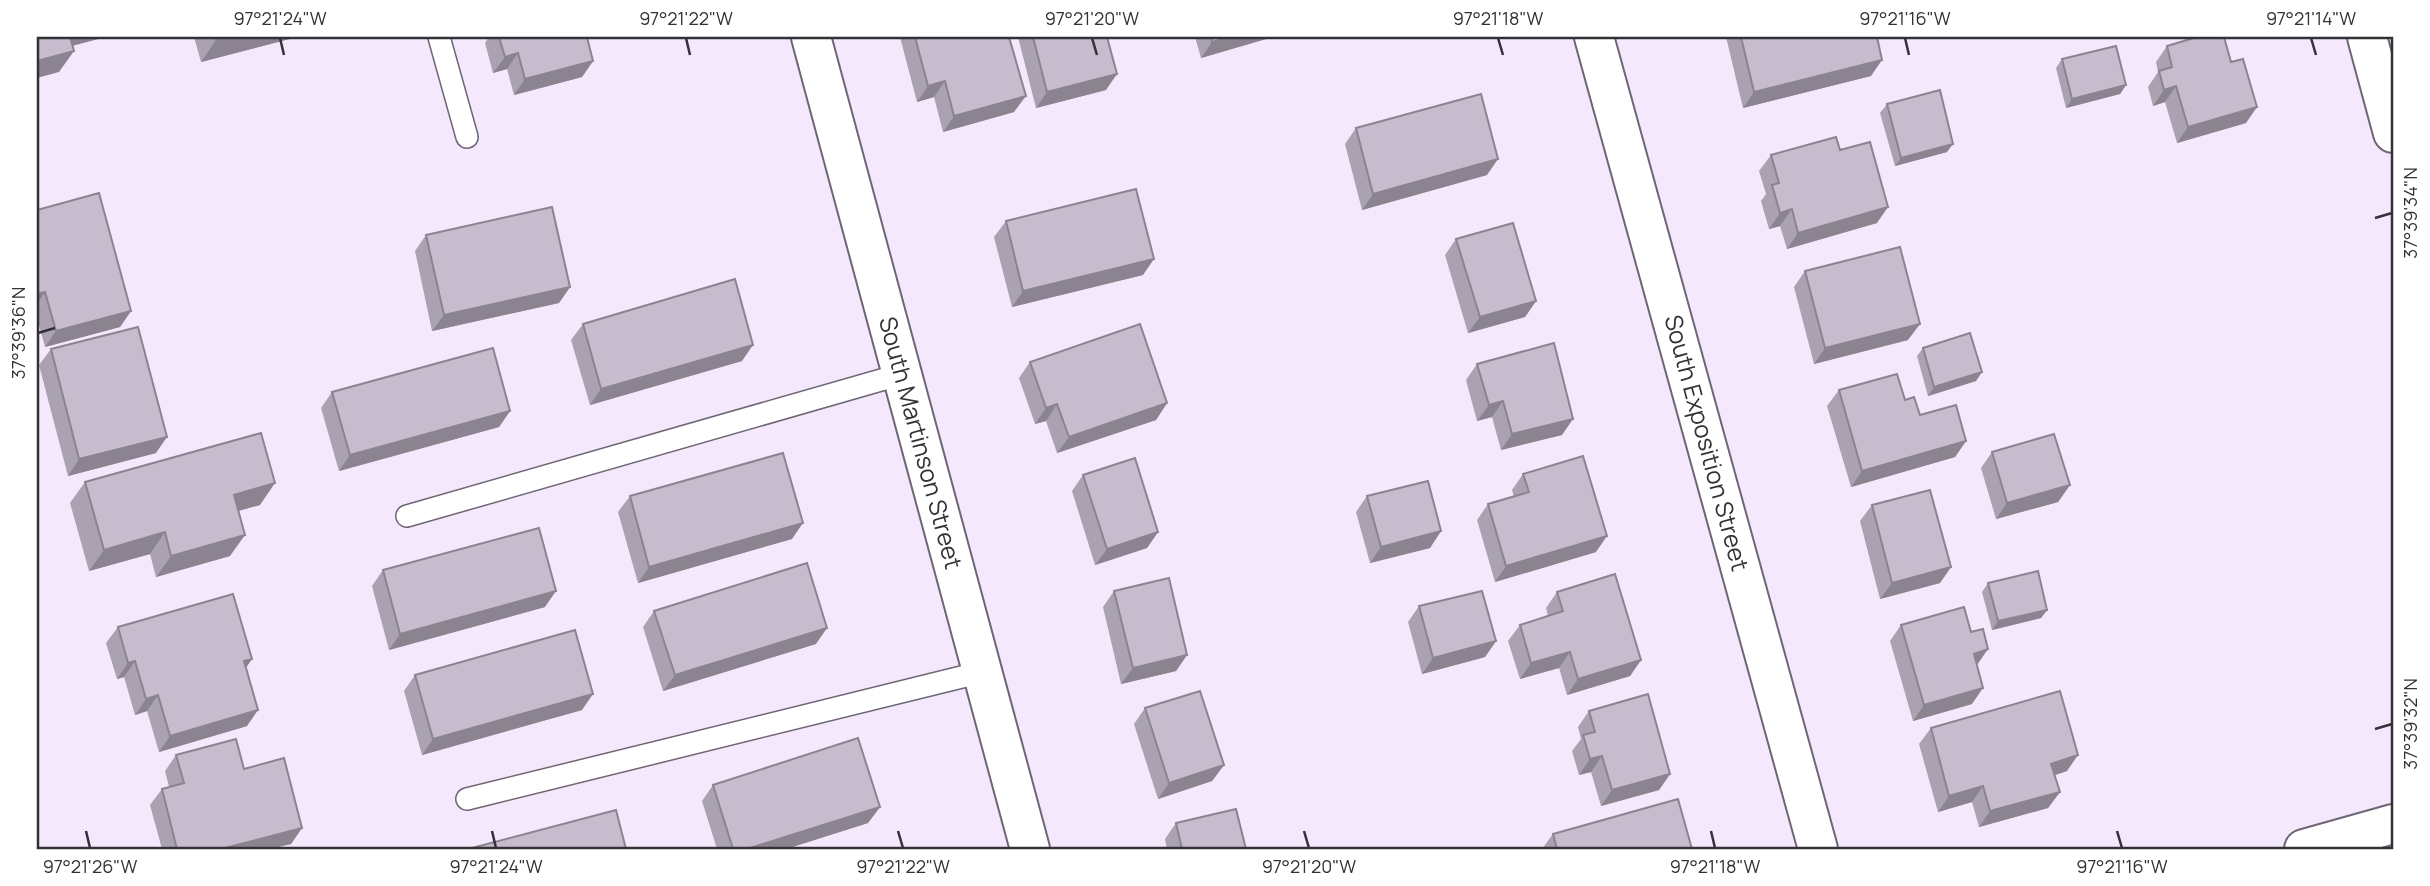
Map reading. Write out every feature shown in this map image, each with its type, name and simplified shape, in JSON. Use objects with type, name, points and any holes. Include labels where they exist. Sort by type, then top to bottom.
[{"type":"street","name":"South Martinson Street","points":[[811,37],[1030,849]]},
{"type":"street","name":"South Exposition Street","points":[[1594,37],[1818,849]]},
{"type":"street","points":[[2367,37],[2393,133]]},
{"type":"street","points":[[2304,849],[2356,842],[2393,824]]},
{"type":"lane","points":[[439,37],[467,137]]},
{"type":"lane","points":[[407,516],[902,374]]},
{"type":"lane","points":[[467,799],[982,672]]},
{"type":"building","points":[[37,37],[70,37],[74,51],[37,61]]},
{"type":"building","points":[[499,37],[587,37],[593,61],[525,79],[518,53],[505,57]]},
{"type":"building","points":[[915,37],[1009,37],[1026,96],[954,116],[945,81],[928,86]]},
{"type":"building","points":[[1033,37],[1107,37],[1117,74],[1047,92]]},
{"type":"building","points":[[1211,37],[1230,37],[1212,42]]},
{"type":"building","points":[[1741,37],[1877,37],[1882,60],[1754,92]]},
{"type":"building","points":[[2197,37],[2224,37],[2231,62],[2243,59],[2257,107],[2188,127],[2176,86],[2164,90],[2159,71],[2172,67],[2167,46]]},
{"type":"building","points":[[2116,46],[2126,85],[2072,99],[2062,59]]},
{"type":"building","points":[[1940,90],[1953,144],[1901,158],[1887,104]]},
{"type":"building","points":[[1481,94],[1498,159],[1373,194],[1356,128]]},
{"type":"building","points":[[1836,137],[1840,150],[1870,142],[1888,207],[1798,233],[1792,209],[1780,213],[1772,185],[1779,183],[1771,155]]},
{"type":"building","points":[[1136,189],[1154,259],[1023,291],[1006,221]]},
{"type":"building","points":[[99,193],[131,311],[56,331],[45,292],[37,294],[37,210]]},
{"type":"building","points":[[552,207],[570,287],[444,315],[426,235]]},
{"type":"building","points":[[1513,223],[1536,301],[1480,317],[1456,239]]},
{"type":"building","points":[[1900,247],[1920,324],[1825,348],[1805,271]]},
{"type":"building","points":[[735,279],[753,345],[601,389],[583,324]]},
{"type":"building","points":[[1140,324],[1167,403],[1069,437],[1057,404],[1046,408],[1030,362]]},
{"type":"building","points":[[138,327],[167,437],[79,459],[51,349]]},
{"type":"building","points":[[1970,333],[1982,372],[1934,387],[1923,348]]},
{"type":"building","points":[[1554,343],[1573,419],[1512,434],[1503,401],[1489,405],[1477,364]]},
{"type":"building","points":[[493,348],[510,411],[350,455],[332,392]]},
{"type":"building","points":[[1897,374],[1905,400],[1914,397],[1920,415],[1956,405],[1966,441],[1862,471],[1839,390]]},
{"type":"building","points":[[261,433],[275,483],[234,495],[245,535],[171,556],[165,532],[104,550],[85,482]]},
{"type":"building","points":[[2054,434],[2070,485],[2007,503],[1992,452]]},
{"type":"building","points":[[783,453],[803,523],[649,567],[630,496]]},
{"type":"building","points":[[1583,456],[1607,536],[1506,566],[1488,504],[1529,492],[1523,474]]},
{"type":"building","points":[[1135,458],[1158,532],[1107,549],[1083,475]]},
{"type":"building","points":[[1428,481],[1441,531],[1381,547],[1367,496]]},
{"type":"building","points":[[1930,490],[1951,567],[1892,583],[1872,505]]},
{"type":"building","points":[[539,528],[556,591],[400,634],[383,570]]},
{"type":"building","points":[[807,563],[827,628],[675,675],[654,611]]},
{"type":"building","points":[[2038,571],[2047,610],[1998,621],[1988,583]]},
{"type":"building","points":[[1615,574],[1641,660],[1578,679],[1570,652],[1531,663],[1520,625],[1563,611],[1557,592]]},
{"type":"building","points":[[1169,578],[1187,655],[1133,668],[1114,591]]},
{"type":"building","points":[[1482,591],[1496,641],[1433,658],[1419,606]]},
{"type":"building","points":[[233,594],[252,659],[244,661],[258,710],[170,736],[158,695],[146,699],[135,661],[128,663],[118,627]]},
{"type":"building","points":[[1964,607],[1971,632],[1983,629],[1988,649],[1974,654],[1983,688],[1924,705],[1901,625]]},
{"type":"building","points":[[575,630],[593,694],[433,739],[415,675]]},
{"type":"building","points":[[1200,691],[1224,765],[1169,783],[1145,708]]},
{"type":"building","points":[[2060,691],[2078,755],[2051,764],[2060,792],[1990,811],[1983,786],[1949,796],[1931,728]]},
{"type":"building","points":[[1648,694],[1670,774],[1612,790],[1602,756],[1590,759],[1583,735],[1595,732],[1589,711]]},
{"type":"building","points":[[858,738],[880,807],[747,849],[733,849],[713,785]]},
{"type":"building","points":[[236,739],[244,769],[284,758],[302,828],[221,849],[177,849],[162,789],[184,783],[176,755]]},
{"type":"building","points":[[1678,799],[1692,849],[1557,849],[1553,834]]},
{"type":"building","points":[[1236,809],[1246,849],[1182,849],[1176,823]]},
{"type":"building","points":[[616,810],[626,849],[468,849]]}]
